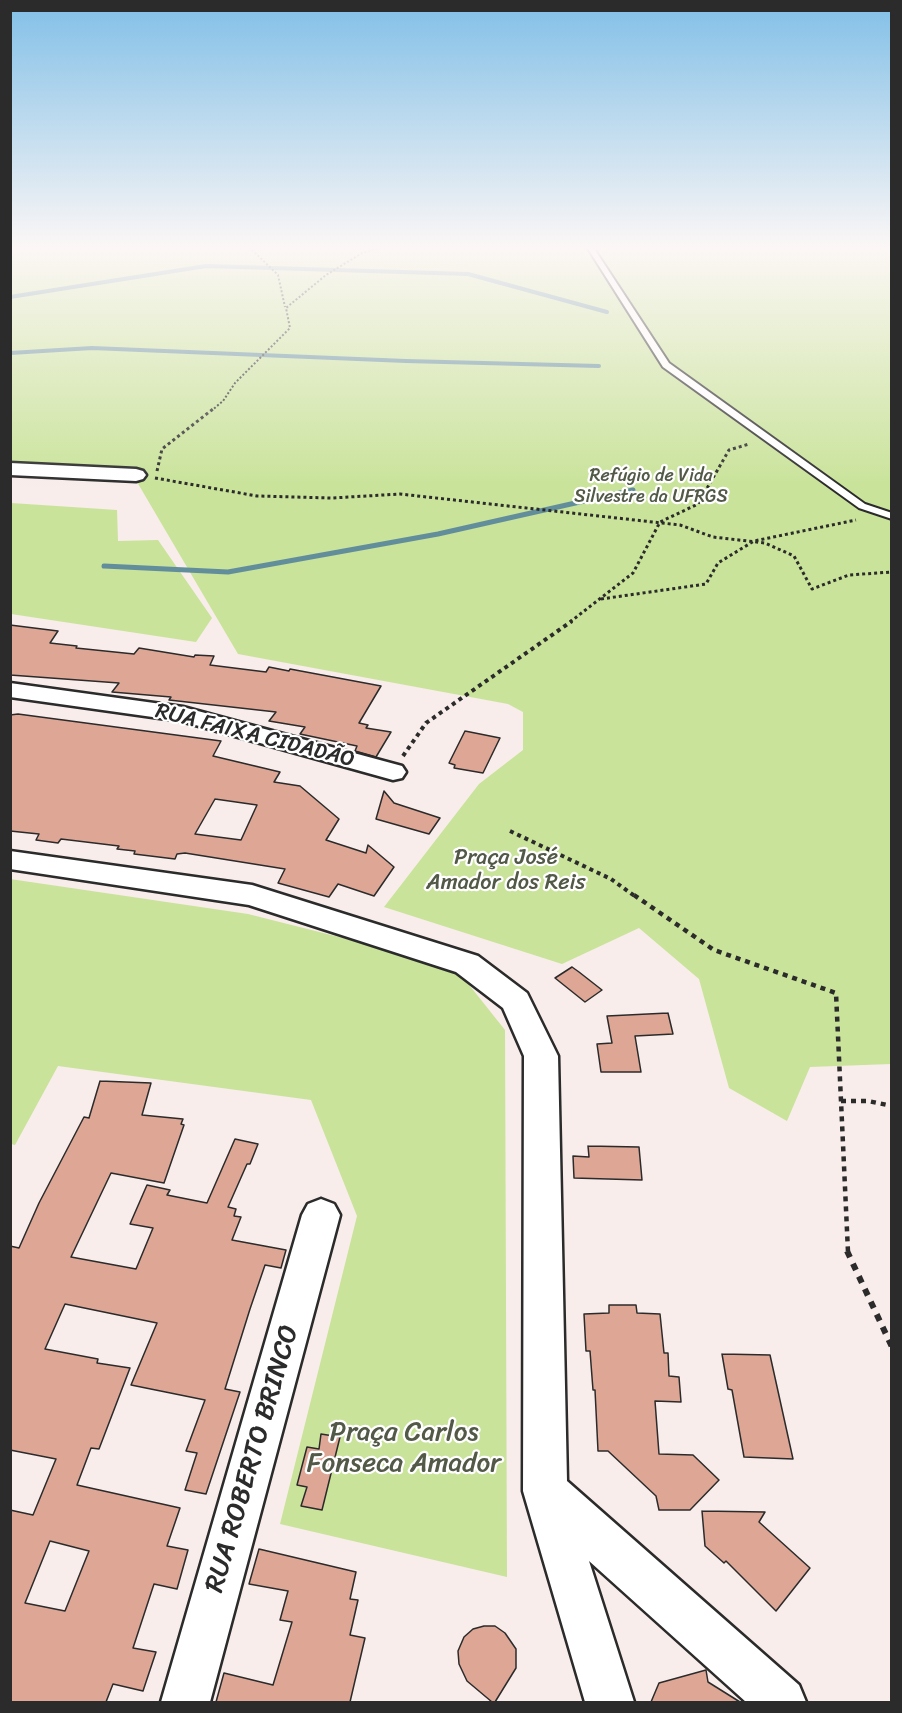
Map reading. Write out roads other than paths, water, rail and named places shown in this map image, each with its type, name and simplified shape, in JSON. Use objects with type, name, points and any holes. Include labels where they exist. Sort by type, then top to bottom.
[{"type":"street","points":[[10,469],[146,477]]},
{"type":"street","name":"RUA FAIXA CIDADÃO","points":[[10,690],[183,714],[393,771]]},
{"type":"street","points":[[10,860],[252,895],[467,964],[516,1001],[541,1056],[545,1491],[609,1702]]},
{"type":"street","name":"RUA ROBERTO BRINCO","points":[[185,1702],[321,1215]]},
{"type":"street","points":[[545,1491],[782,1702]]},
{"type":"lane","points":[[641,327],[666,365],[862,506],[887,514]]},
{"type":"waterway","points":[[10,353],[92,348],[406,361],[599,366]]},
{"type":"waterway","points":[[104,566],[228,572],[438,534],[633,490]]},
{"type":"park label","name":"Refúgio de Vida Silvestre da UFRGS","points":[[651,486]]},
{"type":"park label","name":"Praça José Amador dos Reis","points":[[506,870]]},
{"type":"park label","name":"Praça Carlos Fonseca Amador","points":[[404,1448]]}]
